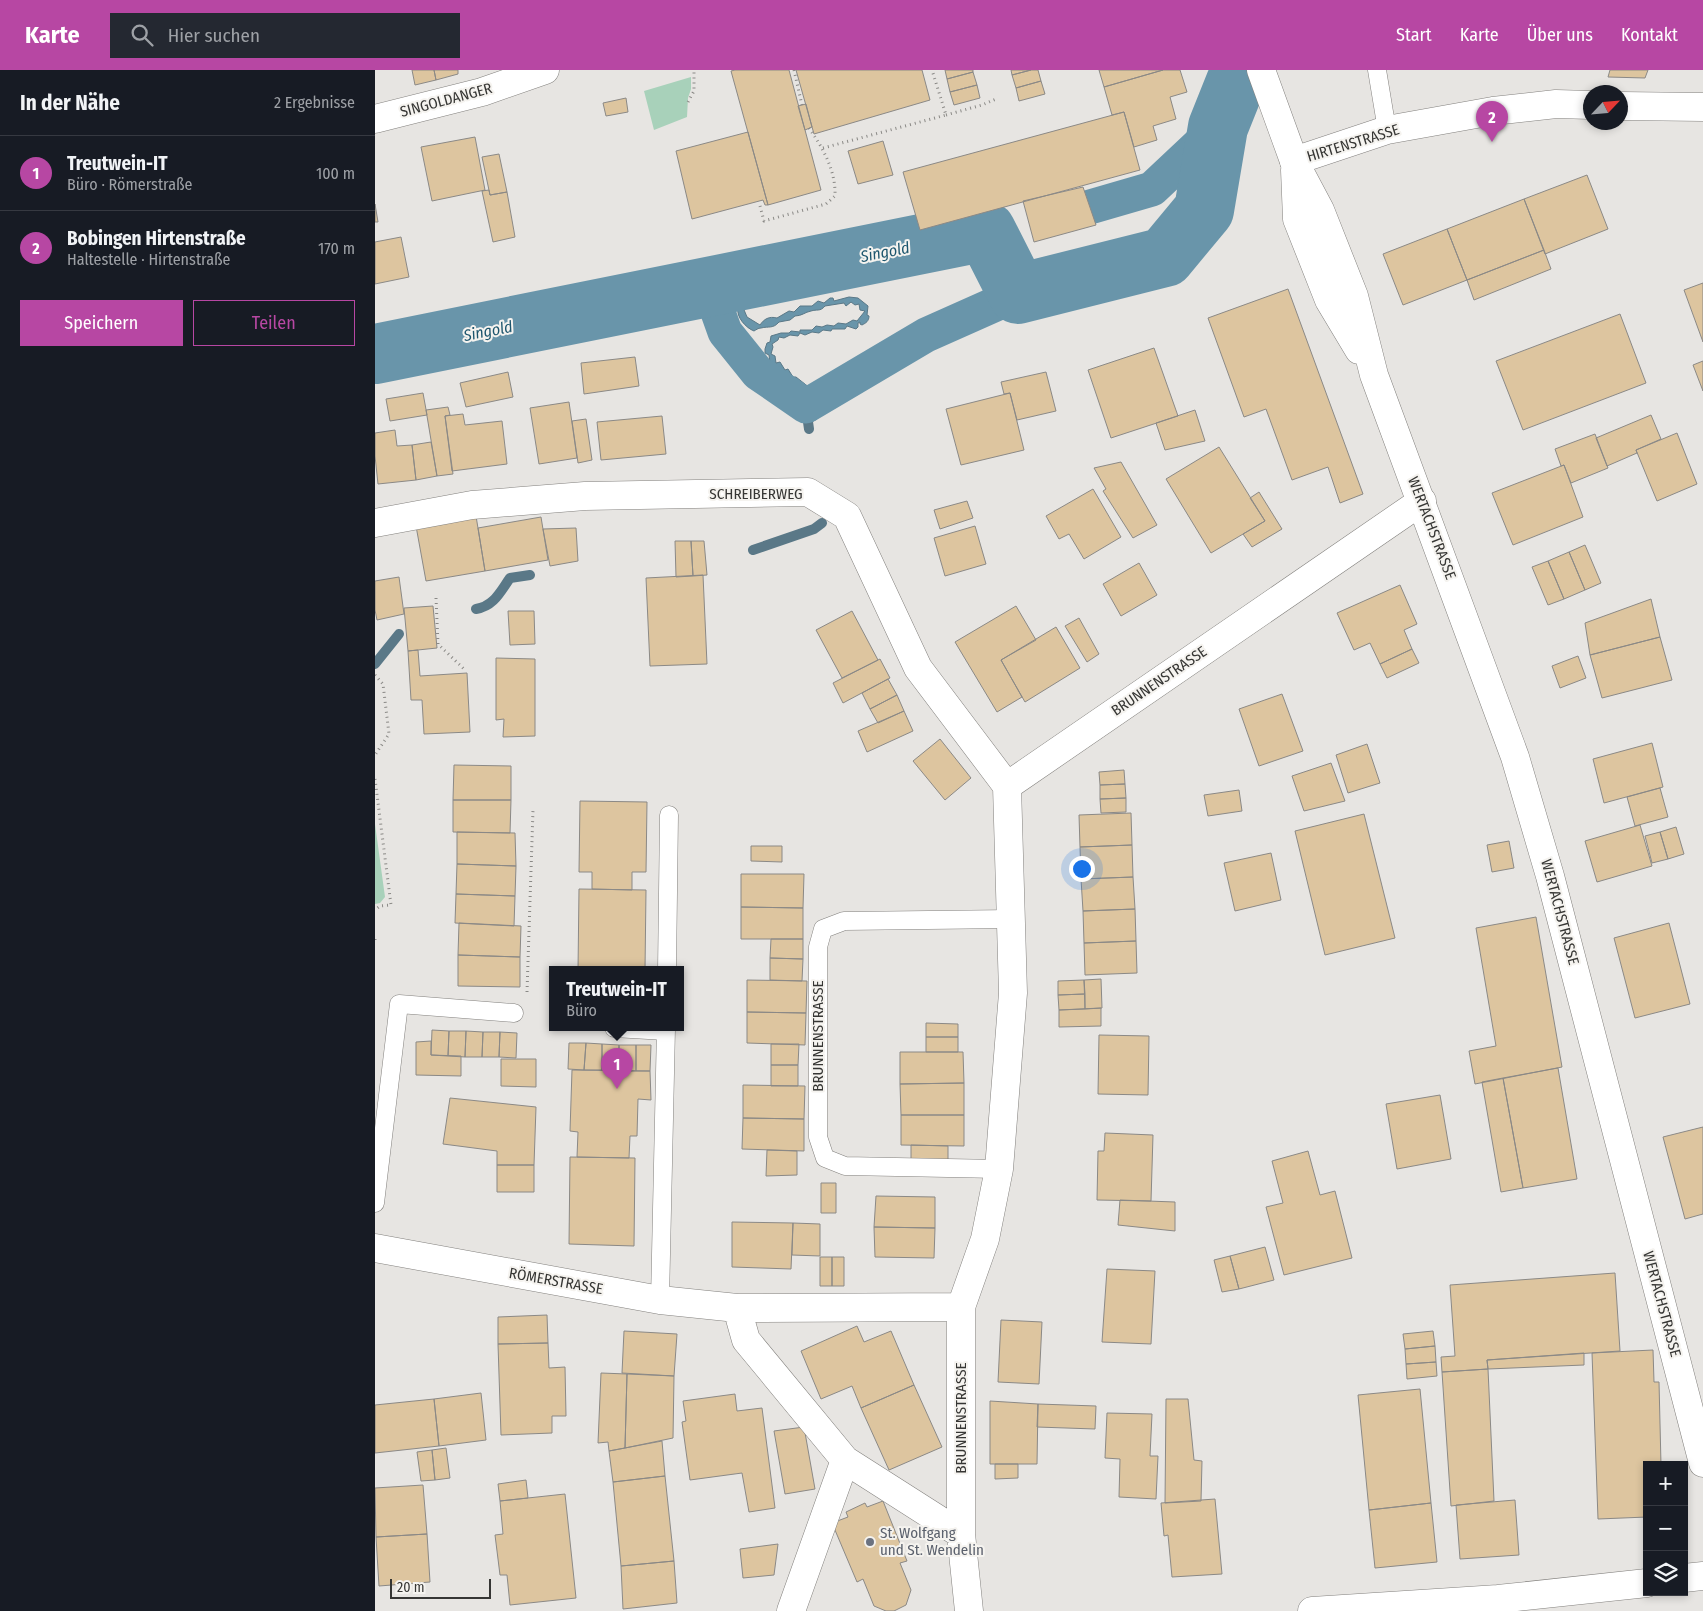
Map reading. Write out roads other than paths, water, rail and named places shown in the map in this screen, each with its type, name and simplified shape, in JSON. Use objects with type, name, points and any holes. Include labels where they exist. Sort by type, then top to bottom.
[{"type":"street","name":"SINGOLDANGER","points":[[375,119],[482,92],[545,70]]},
{"type":"street","name":"WERTACHSTRASSE","points":[[1261,70],[1294,161],[1321,210],[1354,296],[1374,375],[1515,757],[1539,835],[1703,1463]]},
{"type":"street","name":"HIRTENSTRASSE","points":[[1294,161],[1387,130],[1493,111],[1555,104],[1583,105]]},
{"type":"street","points":[[1628,106],[1703,107]]},
{"type":"street","name":"SCHREIBERWEG","points":[[375,523],[472,505],[585,496],[808,492],[847,516],[918,668],[1007,786]]},
{"type":"street","name":"BRUNNENSTRASSE","points":[[969,1611],[961,1534],[961,1307],[985,1239],[999,1169],[1013,993],[1007,786],[1422,501]]},
{"type":"street","name":"RÖMERSTRASSE","points":[[375,1248],[660,1300],[737,1308],[961,1307]]},
{"type":"street","points":[[737,1308],[746,1340],[845,1460],[961,1534]]},
{"type":"street","points":[[791,1611],[845,1460]]},
{"type":"street","points":[[1688,1578],[1703,1576]]},
{"type":"street","points":[[1312,1611],[1498,1599],[1643,1583]]},
{"type":"lane","points":[[1377,70],[1387,130]]},
{"type":"lane","points":[[667,966],[669,815]]},
{"type":"lane","name":"BRUNNENSTRASSE","points":[[999,1169],[845,1166],[825,1158],[818,1137],[818,947],[823,929],[844,921],[1012,919]]},
{"type":"lane","points":[[375,1203],[399,1004],[514,1013]]},
{"type":"lane","points":[[660,1300],[666,1031]]},
{"type":"water","points":[[849,297],[858,298],[868,306],[867,315],[869,316],[866,323],[862,325],[860,322],[858,323],[856,329],[847,326],[845,329],[823,330],[819,333],[812,332],[805,335],[800,333],[798,336],[779,337],[772,344],[771,354],[775,356],[776,363],[780,362],[793,377],[796,377],[815,392],[832,391],[816,401],[817,419],[810,423],[806,419],[803,407],[808,397],[806,391],[770,363],[769,355],[765,353],[767,343],[770,342],[771,336],[781,333],[800,332],[800,330],[812,330],[816,326],[834,326],[838,323],[846,324],[853,320],[857,321],[865,311],[860,310],[859,304],[855,305],[851,302],[846,306],[844,303],[825,306],[820,310],[795,316],[790,320],[754,331],[742,322],[738,308],[734,304],[739,303],[742,305],[747,317],[760,325],[767,318],[777,318],[789,311],[794,312],[800,306],[812,306],[818,301],[824,303],[830,298],[833,298],[834,301]]},
{"type":"waterway","name":"Singold","points":[[375,354],[986,231],[1018,294],[1165,257],[1204,210],[1218,127],[1236,82]]},
{"type":"waterway","points":[[1090,207],[1152,189],[1218,127]]},
{"type":"waterway","name":"Singold","points":[[986,231],[991,230]]},
{"type":"waterway","points":[[709,287],[725,332],[758,373],[806,406],[926,335],[1018,294]]},
{"type":"waterway","points":[[806,408],[809,429]]},
{"type":"waterway","points":[[753,550],[814,529],[822,523]]},
{"type":"waterway","points":[[476,609],[492,602],[510,578],[530,575]]},
{"type":"waterway","points":[[375,664],[399,634]]},
{"type":"place","name":"Bobingen Hirtenstraße","points":[[1492,142]]},
{"type":"place","name":"Treutwein-IT","points":[[617,1089]]},
{"type":"place","name":"St. Wolfgang und St. Wendelin","points":[[870,1542]]}]
